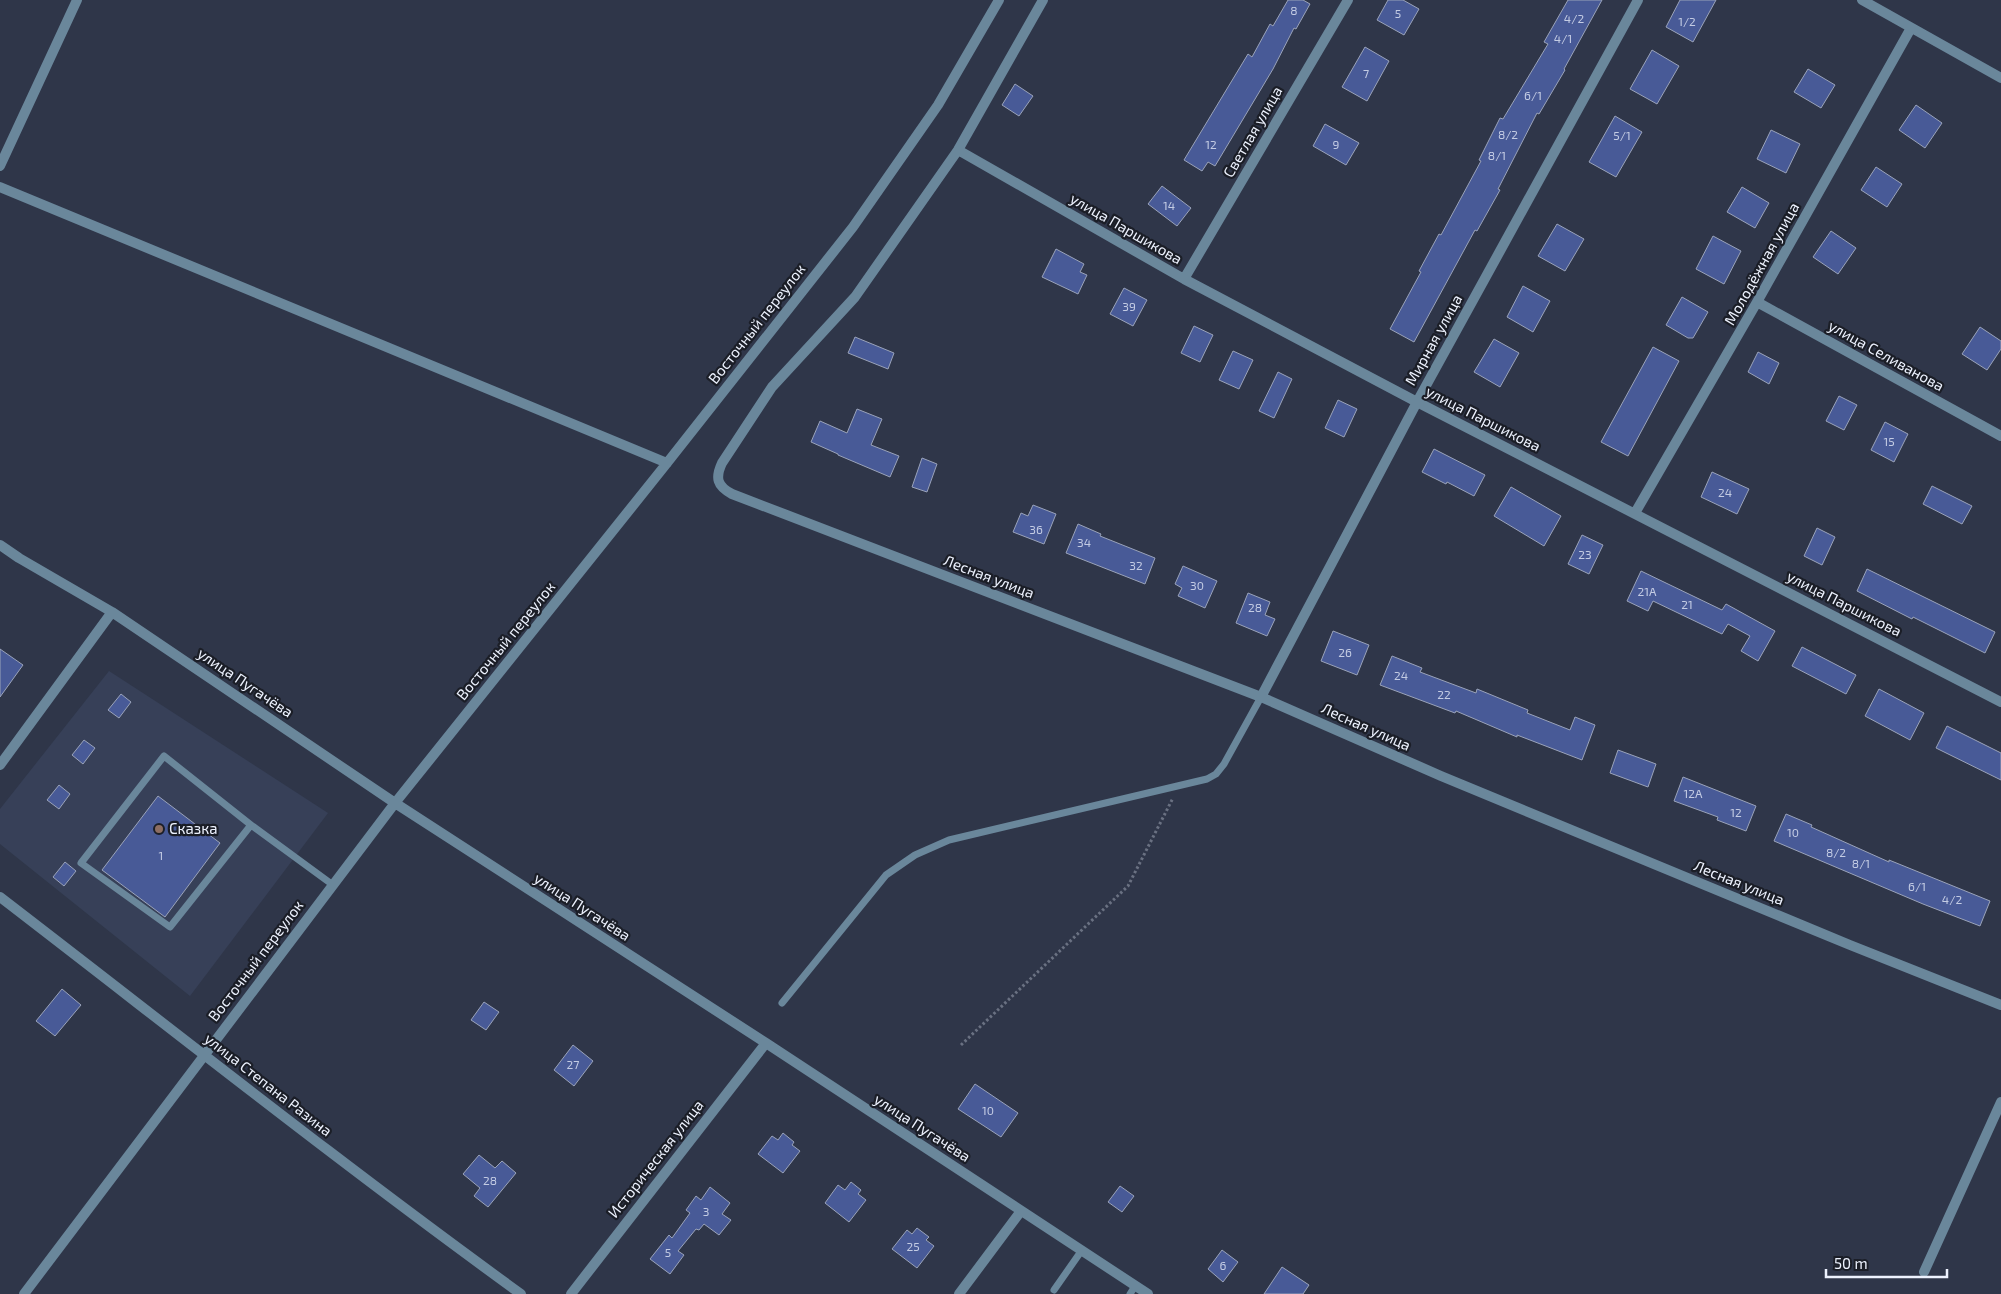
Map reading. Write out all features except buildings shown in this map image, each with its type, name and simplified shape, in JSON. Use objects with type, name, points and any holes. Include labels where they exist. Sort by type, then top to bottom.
[{"type":"street","points":[[0,166],[78,0]]},
{"type":"street","name":"Восточный переулок","points":[[24,1294],[395,803],[667,463],[858,219],[938,106],[999,0]]},
{"type":"street","points":[[958,150],[1043,0]]},
{"type":"street","name":"Светлая улица","points":[[1184,279],[1348,0]]},
{"type":"street","name":"Мирная улица","points":[[1261,697],[1417,402],[1638,0]]},
{"type":"street","points":[[1862,0],[2001,78]]},
{"type":"street","name":"Молодёжная улица","points":[[1635,513],[1758,302],[1911,28]]},
{"type":"street","name":"улица Паршикова","points":[[958,150],[1184,279],[1417,402],[2001,702]]},
{"type":"street","name":"Лесная улица","points":[[958,150],[855,297],[772,387],[722,463],[718,473],[718,482],[722,489],[1261,697],[1441,776],[1850,945],[2001,1005]]},
{"type":"street","points":[[0,187],[667,463]]},
{"type":"street","name":"улица Селиванова","points":[[1758,302],[2001,436]]},
{"type":"street","name":"улица Пугачёва","points":[[0,545],[112,612],[395,803],[1082,1250],[1132,1290],[1148,1294]]},
{"type":"street","points":[[0,764],[112,612]]},
{"type":"street","name":"улица Степана Разина","points":[[0,897],[411,1214],[521,1294]]},
{"type":"street","name":"Историческая улица","points":[[571,1294],[766,1043]]},
{"type":"street","points":[[1924,1272],[2001,1102]]},
{"type":"street","points":[[959,1294],[1021,1211]]},
{"type":"lane","points":[[782,1002],[886,875],[915,855],[949,840],[1206,779],[1216,774],[1224,764],[1261,697]]},
{"type":"lane","points":[[250,825],[170,927],[81,863],[164,756],[250,825],[333,885]]},
{"type":"lane","points":[[1054,1290],[1082,1250]]},
{"type":"path","points":[[961,1045],[1128,886],[1179,786]]},
{"type":"shaded area","name":"Сказка","points":[[109,671],[328,813],[190,996],[0,844],[0,809]]},
{"type":"place","name":"Сказка","points":[[159,829]]}]
